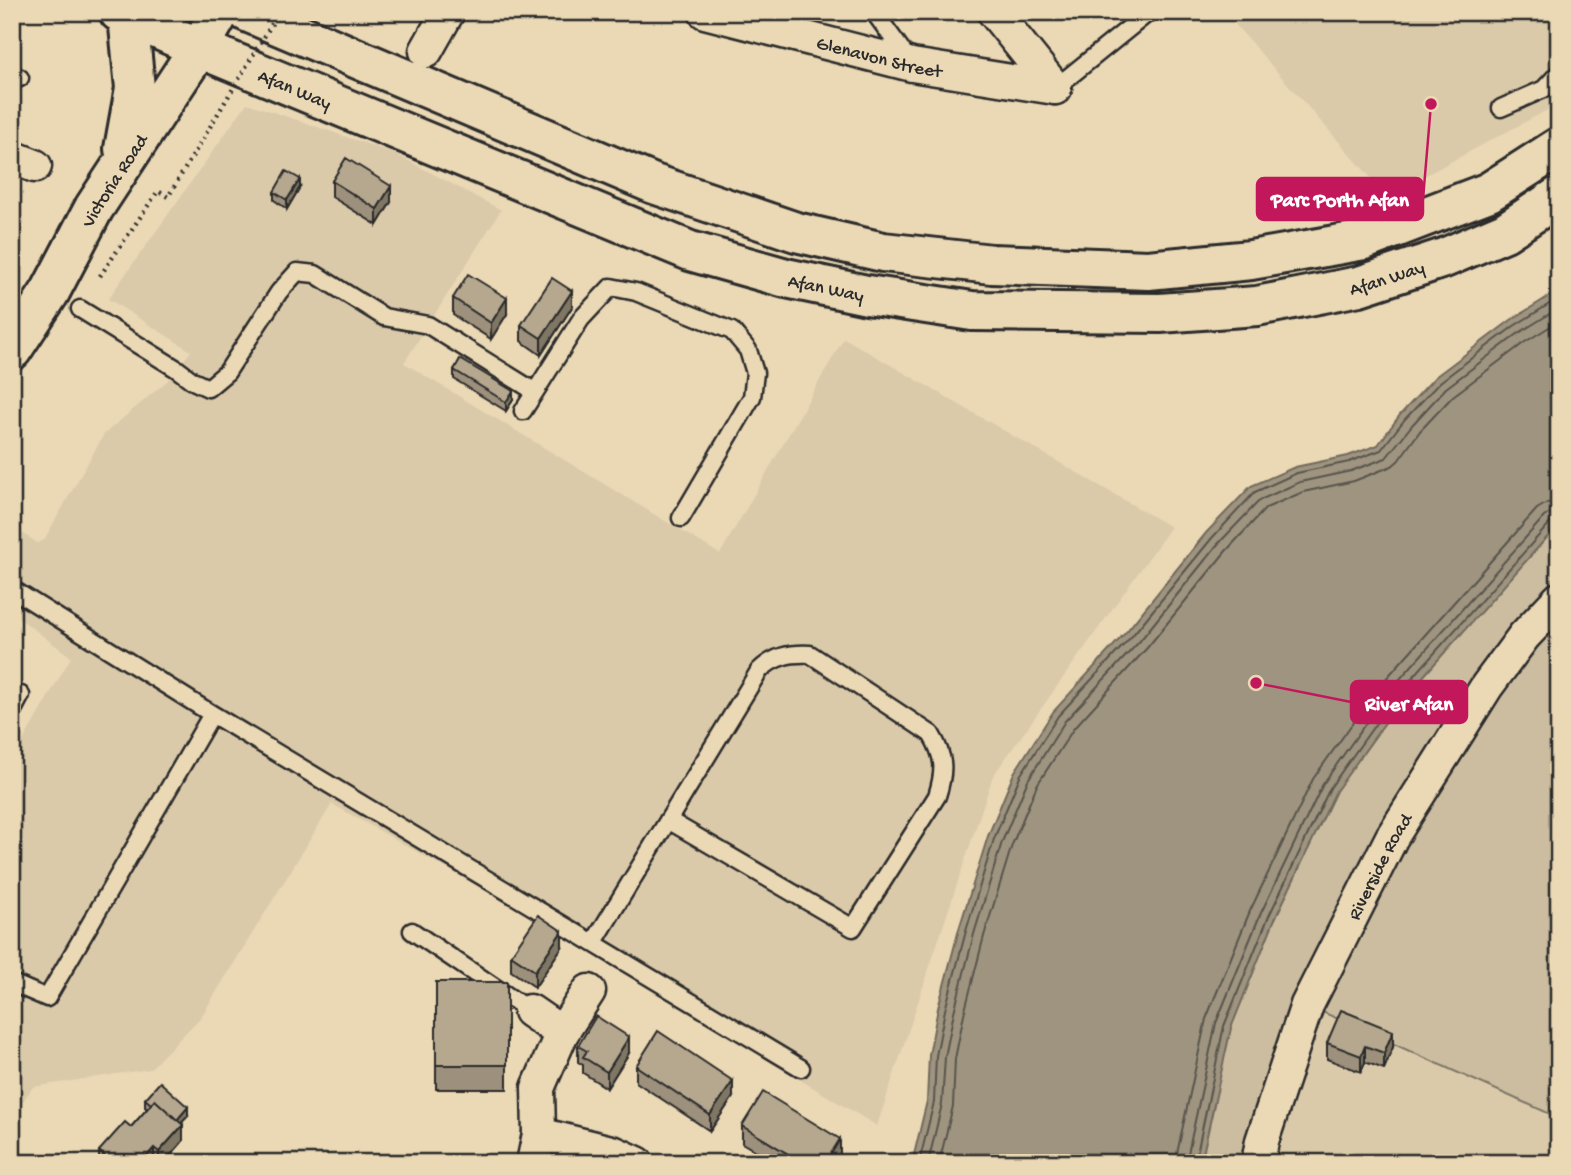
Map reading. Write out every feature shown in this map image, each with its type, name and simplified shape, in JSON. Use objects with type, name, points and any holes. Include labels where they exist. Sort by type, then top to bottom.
[{"type":"main road","name":"Victoria Road","points":[[12,351],[50,292],[94,208],[220,12]]},
{"type":"main road","points":[[247,12],[654,184],[808,235],[883,252],[992,264],[1148,270],[1251,260],[1364,240],[1489,192],[1559,146]]},
{"type":"main road","name":"Afan Way","points":[[123,14],[690,251],[786,278],[853,293],[972,311],[1160,313],[1257,306],[1283,301],[1359,286],[1444,258],[1505,232],[1559,196]]},
{"type":"main road","points":[[121,165],[135,88],[123,14]]},
{"type":"street","points":[[426,51],[448,12]]},
{"type":"street","name":"Glenavon Street","points":[[705,12],[912,65],[1055,88]]},
{"type":"street","points":[[994,12],[1055,88]]},
{"type":"street","name":"Riverside Road","points":[[1258,1163],[1262,1141],[1307,1005],[1392,837],[1487,686],[1524,636],[1559,599]]},
{"type":"street","points":[[589,991],[562,1033],[538,1088],[536,1148],[615,1153],[637,1163]]},
{"type":"street","points":[[530,1011],[562,1033]]},
{"type":"lane","points":[[874,12],[912,65]]},
{"type":"lane","points":[[1055,88],[1149,12]]},
{"type":"lane","points":[[1501,108],[1544,89],[1559,73]]},
{"type":"lane","points":[[80,309],[208,388],[227,372],[288,282],[298,272],[315,274],[384,317],[428,325],[534,391]]},
{"type":"lane","points":[[523,411],[581,319],[611,287],[636,292],[732,331],[748,350],[755,373],[752,397],[681,518]]},
{"type":"lane","points":[[12,589],[212,714],[801,1068]]},
{"type":"lane","points":[[594,943],[668,820],[759,671],[768,662],[788,655],[810,654],[932,734],[943,760],[943,779],[937,796],[853,928],[668,820]]},
{"type":"lane","points":[[12,712],[22,695]]},
{"type":"lane","points":[[12,983],[47,998],[212,714]]},
{"type":"lane","points":[[412,931],[530,1011]]},
{"type":"path","points":[[100,276],[158,191],[168,197],[279,12]]},
{"type":"shaded area","points":[[1224,12],[1559,12],[1559,102],[1387,196]]},
{"type":"shaded area","points":[[247,103],[394,153],[501,210],[404,363],[720,554],[844,338],[1171,527],[993,776],[877,1126],[474,884],[332,804],[201,1017],[150,1069],[33,1087],[12,1117],[12,760],[71,657],[12,613],[12,527],[38,543],[44,540],[104,434],[167,381],[191,351],[108,299]]},
{"type":"shaded area","points":[[1559,524],[1559,1118],[1307,1005],[1258,1163],[1070,1163],[1171,874],[1486,604]]},
{"type":"shaded area","points":[[1307,1005],[1559,1118],[1559,1163],[1258,1163]]},
{"type":"water","points":[[1559,290],[1559,524],[1397,706],[1336,791],[1274,921],[1231,1028],[1201,1163],[912,1163],[927,1101],[929,1055],[938,1008],[988,836],[1014,773],[1053,712],[1127,631],[1206,533],[1251,486],[1295,467],[1348,456],[1378,445],[1400,415],[1435,377],[1511,320]]},
{"type":"building","points":[[346,158],[391,186],[377,209],[332,181]]},
{"type":"building","points":[[286,171],[300,179],[287,200],[274,192]]},
{"type":"building","points":[[12,216],[20,219],[12,239]]},
{"type":"building","points":[[468,274],[507,298],[491,323],[453,298]]},
{"type":"building","points":[[552,278],[572,291],[541,338],[521,325]]},
{"type":"building","points":[[460,359],[513,391],[506,402],[454,370]]},
{"type":"building","points":[[538,915],[562,931],[535,971],[511,955]]},
{"type":"building","points":[[436,982],[507,982],[507,1065],[436,1065]]},
{"type":"building","points":[[1341,1010],[1393,1031],[1384,1053],[1365,1046],[1361,1056],[1327,1043]]},
{"type":"building","points":[[596,1016],[629,1037],[607,1072],[583,1057],[587,1051],[578,1046]]},
{"type":"building","points":[[658,1031],[733,1081],[710,1115],[636,1066]]},
{"type":"building","points":[[160,1082],[188,1107],[177,1120],[155,1100],[151,1104],[145,1099]]},
{"type":"building","points":[[763,1092],[840,1139],[825,1163],[803,1163],[742,1126]]},
{"type":"building","points":[[155,1100],[183,1125],[159,1152],[154,1148],[141,1163],[112,1163],[99,1151],[125,1122],[131,1127]]},
{"type":"place","name":"Parc Porth Afan","points":[[1431,104]]},
{"type":"place","name":"River Afan","points":[[1256,683]]}]
